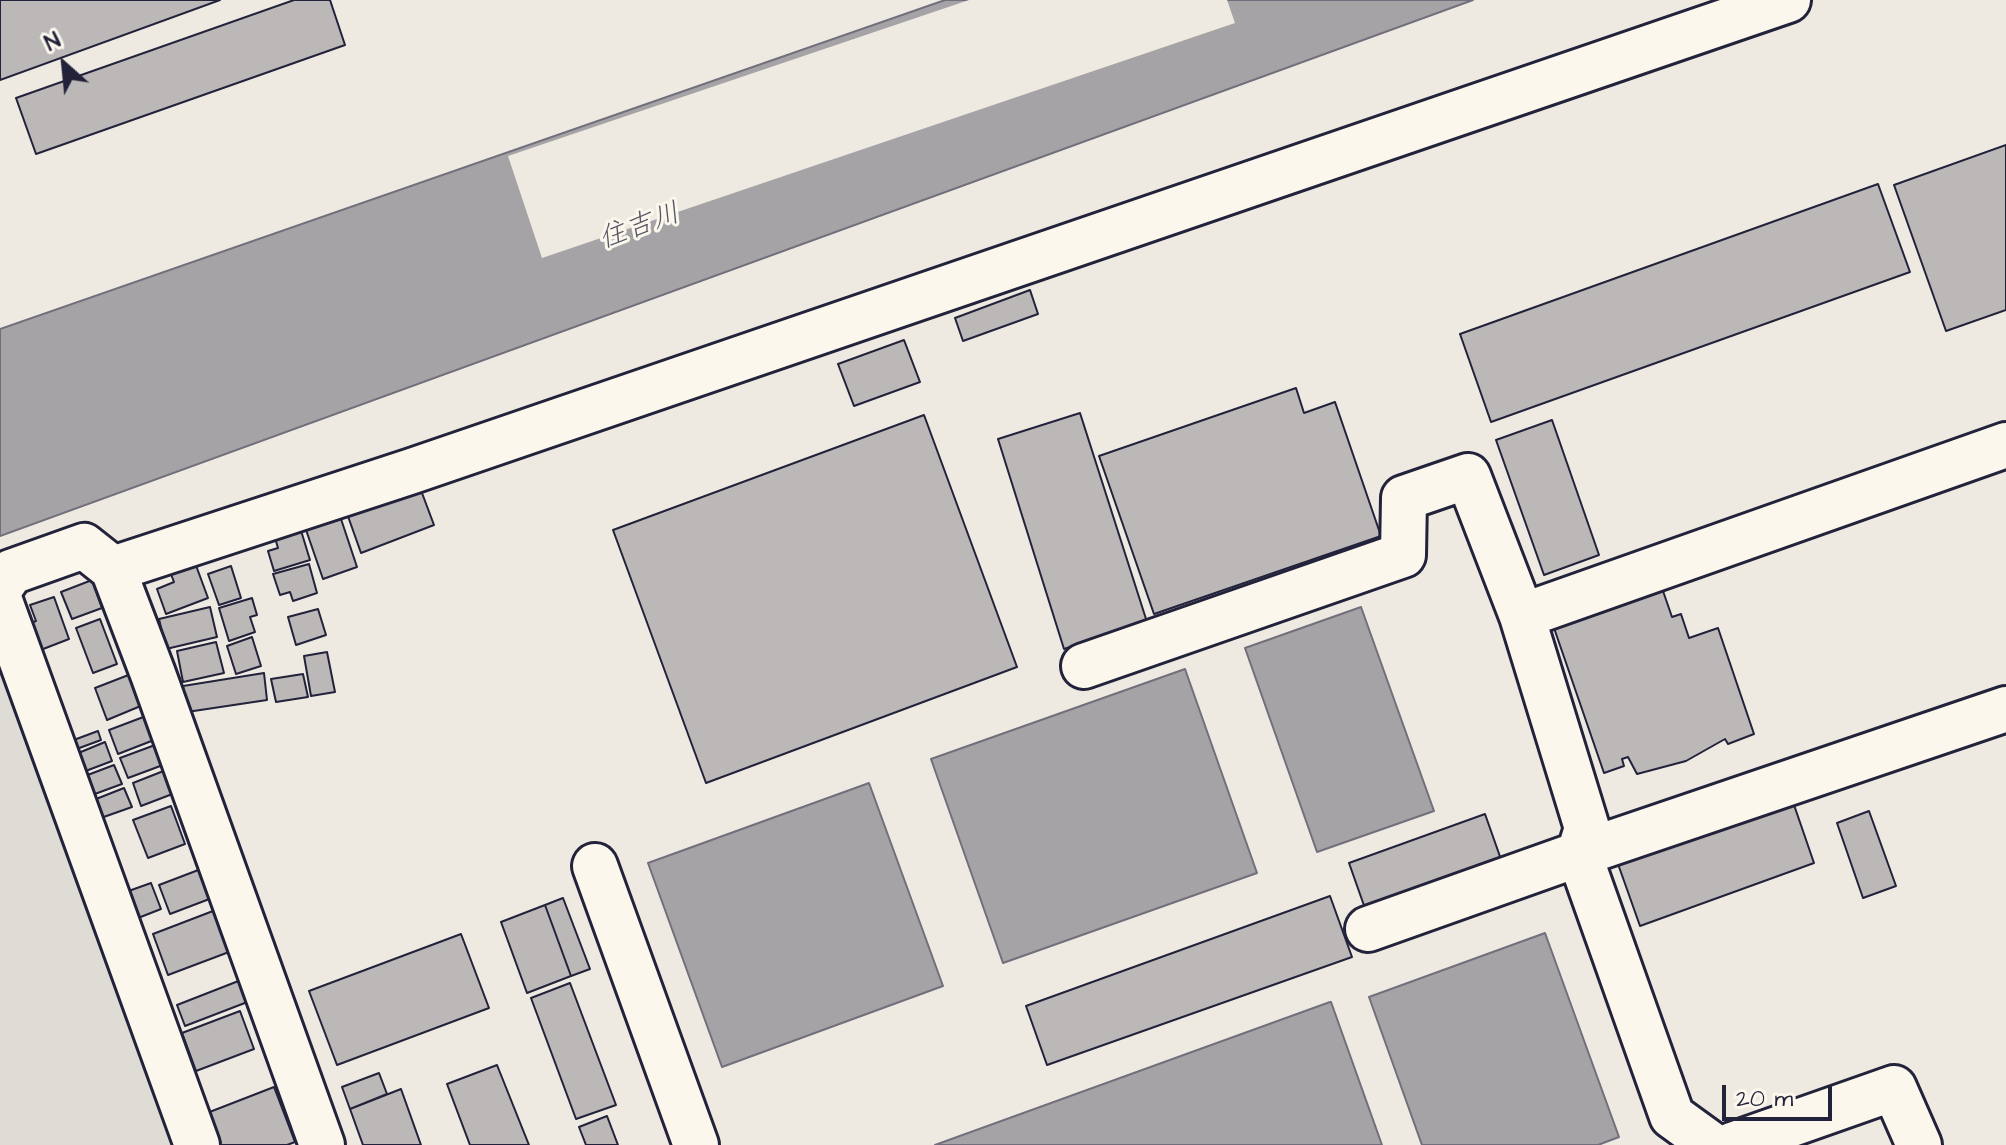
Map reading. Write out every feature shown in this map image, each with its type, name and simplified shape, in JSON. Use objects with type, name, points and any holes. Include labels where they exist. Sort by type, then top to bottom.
[{"type":"street","points":[[113,569],[412,471],[1788,0]]},
{"type":"street","points":[[1522,616],[2006,445]]},
{"type":"street","points":[[1084,666],[1403,555],[1404,498],[1468,476],[1522,616],[1587,828],[1579,854],[1672,1116],[1712,1145]]},
{"type":"street","points":[[0,588],[11,572],[84,546],[113,569],[322,1145]]},
{"type":"street","points":[[0,601],[197,1145]]},
{"type":"street","points":[[1368,929],[2006,709]]},
{"type":"street","points":[[595,866],[696,1145]]},
{"type":"street","points":[[1732,1145],[1894,1088],[1919,1145]]},
{"type":"shaded area","points":[[0,674],[4,676],[174,1145],[0,1145]]},
{"type":"water","name":"住吉川","points":[[945,0],[1473,0],[0,536],[0,329]]},
{"type":"water","points":[[1361,607],[1434,811],[1317,852],[1245,648]]},
{"type":"water","points":[[1185,669],[1257,873],[1003,963],[931,759]]},
{"type":"water","points":[[869,783],[943,986],[722,1067],[648,863]]},
{"type":"water","points":[[1545,933],[1619,1137],[1598,1145],[1422,1145],[1369,997]]},
{"type":"water","points":[[1330,1002],[1382,1145],[935,1145]]},
{"type":"pier","points":[[969,0],[1227,0],[1235,23],[542,258],[508,156]]},
{"type":"building","points":[[0,0],[220,0],[0,80]]},
{"type":"building","points":[[294,0],[330,0],[345,45],[36,154],[16,98]]},
{"type":"building","points":[[2006,145],[2006,310],[1946,331],[1894,185]]},
{"type":"building","points":[[1878,184],[1910,272],[1491,422],[1460,334]]},
{"type":"building","points":[[1030,290],[1038,314],[963,341],[955,318]]},
{"type":"building","points":[[904,340],[920,382],[854,406],[838,364]]},
{"type":"building","points":[[1296,388],[1304,413],[1335,402],[1381,536],[1154,614],[1099,456]]},
{"type":"building","points":[[1080,413],[1147,622],[1064,649],[998,439]]},
{"type":"building","points":[[924,415],[1017,667],[706,783],[613,530]]},
{"type":"building","points":[[1552,420],[1599,555],[1544,575],[1496,440]]},
{"type":"building","points":[[416,477],[434,525],[361,553],[344,505]]},
{"type":"building","points":[[340,516],[357,567],[323,579],[305,527]]},
{"type":"building","points":[[299,524],[310,560],[274,571],[268,551],[278,548],[273,531]]},
{"type":"building","points":[[194,560],[208,598],[166,614],[157,589],[174,582],[169,569]]},
{"type":"building","points":[[309,564],[317,593],[293,601],[290,592],[280,595],[273,574]]},
{"type":"building","points":[[231,566],[241,598],[219,605],[208,574]]},
{"type":"building","points":[[92,580],[102,608],[72,619],[61,592]]},
{"type":"building","points":[[1663,591],[1672,617],[1681,614],[1689,638],[1718,628],[1754,734],[1728,744],[1725,739],[1686,761],[1637,774],[1628,757],[1622,759],[1624,766],[1604,773],[1554,628]]},
{"type":"building","points":[[54,597],[69,639],[38,651],[28,624],[36,621],[30,605]]},
{"type":"building","points":[[252,598],[257,615],[250,617],[255,632],[229,641],[219,608]]},
{"type":"building","points":[[210,607],[217,637],[166,649],[159,619]]},
{"type":"building","points":[[318,609],[326,635],[296,645],[288,617]]},
{"type":"building","points":[[100,619],[117,664],[93,673],[76,628]]},
{"type":"building","points":[[252,637],[261,666],[236,674],[227,646]]},
{"type":"building","points":[[216,642],[224,673],[183,682],[177,651]]},
{"type":"building","points":[[327,652],[335,692],[311,696],[304,656]]},
{"type":"building","points":[[264,673],[267,700],[187,712],[183,686]]},
{"type":"building","points":[[131,674],[143,705],[107,720],[95,688]]},
{"type":"building","points":[[303,674],[308,697],[276,702],[271,679]]},
{"type":"building","points":[[146,716],[154,740],[118,754],[109,730]]},
{"type":"building","points":[[98,731],[101,740],[74,750],[71,741]]},
{"type":"building","points":[[105,742],[112,761],[83,772],[76,754]]},
{"type":"building","points":[[155,745],[163,765],[128,778],[120,758]]},
{"type":"building","points":[[114,765],[122,784],[92,795],[85,776]]},
{"type":"building","points":[[166,770],[175,793],[141,806],[133,783]]},
{"type":"building","points":[[124,788],[132,807],[98,819],[91,801]]},
{"type":"building","points":[[1793,802],[1814,863],[1640,926],[1618,864]]},
{"type":"building","points":[[171,806],[185,844],[148,858],[133,820]]},
{"type":"building","points":[[1869,811],[1896,886],[1863,898],[1837,823]]},
{"type":"building","points":[[1485,814],[1503,865],[1367,914],[1349,863]]},
{"type":"building","points":[[201,869],[212,898],[170,914],[159,885]]},
{"type":"building","points":[[151,883],[161,909],[133,920],[123,893]]},
{"type":"building","points":[[1330,896],[1352,957],[1047,1065],[1026,1006]]},
{"type":"building","points":[[563,898],[590,969],[571,976],[545,905]]},
{"type":"building","points":[[545,905],[571,976],[527,993],[501,922]]},
{"type":"building","points":[[213,911],[229,952],[168,975],[153,934]]},
{"type":"building","points":[[461,934],[489,1008],[337,1065],[309,991]]},
{"type":"building","points":[[241,980],[250,1001],[185,1026],[177,1005]]},
{"type":"building","points":[[570,983],[616,1105],[576,1119],[531,998]]},
{"type":"building","points":[[240,1011],[254,1049],[196,1071],[182,1033]]},
{"type":"building","points":[[497,1065],[529,1145],[470,1145],[447,1084]]},
{"type":"building","points":[[379,1073],[387,1094],[350,1109],[342,1087]]},
{"type":"building","points":[[274,1087],[295,1142],[287,1145],[219,1145],[207,1113]]},
{"type":"building","points":[[401,1089],[421,1145],[363,1145],[350,1109]]},
{"type":"building","points":[[607,1116],[618,1145],[586,1145],[579,1127]]}]
